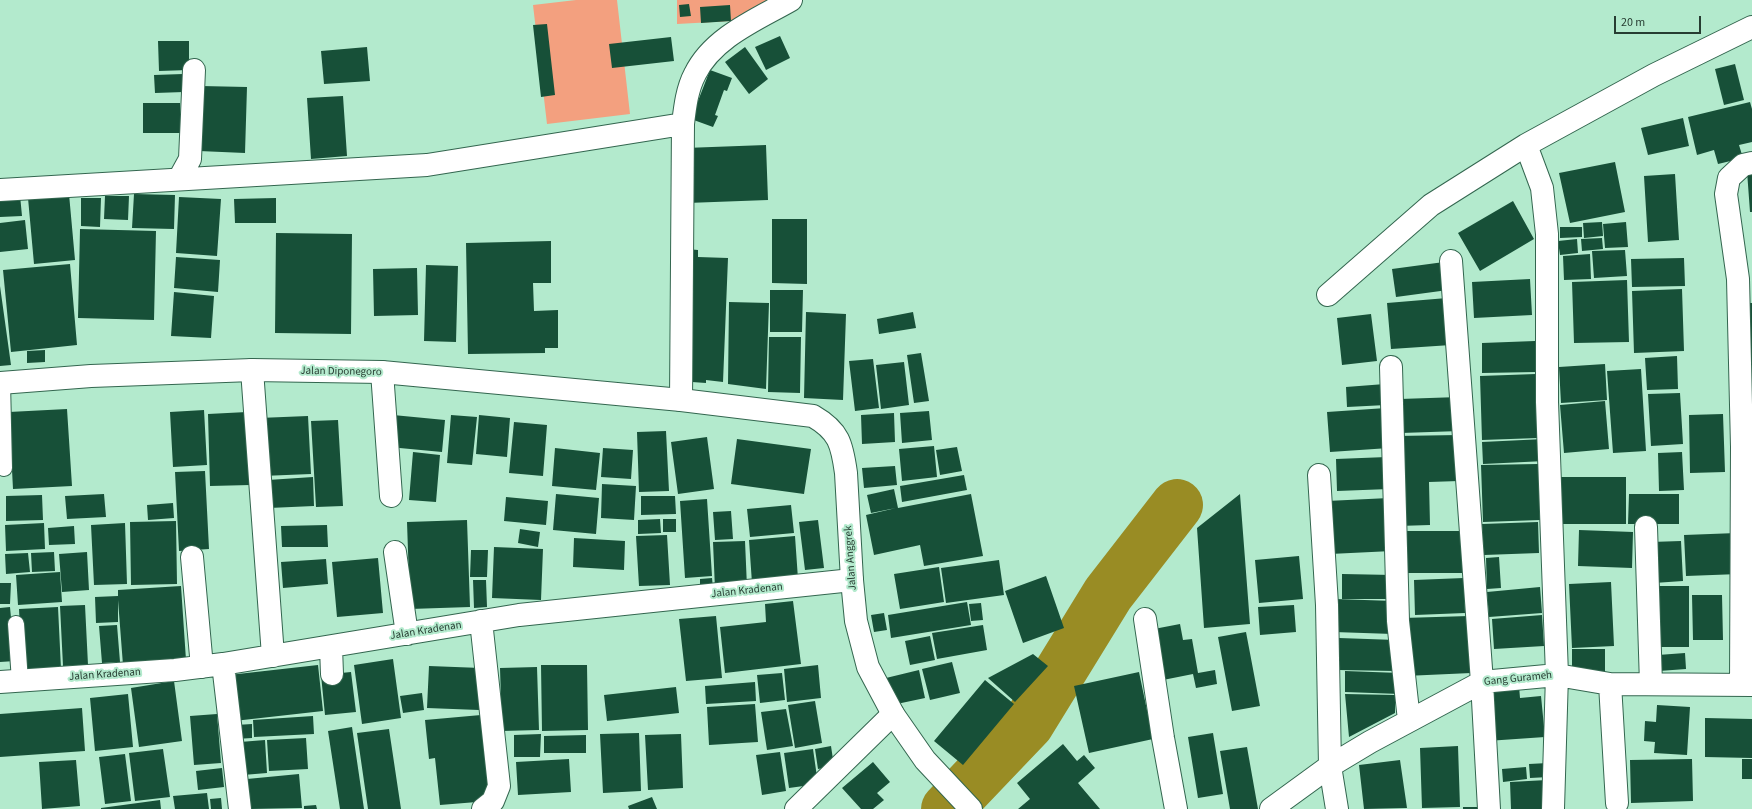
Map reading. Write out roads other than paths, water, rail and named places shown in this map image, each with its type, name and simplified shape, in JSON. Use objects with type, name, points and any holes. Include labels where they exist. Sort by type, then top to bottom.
[{"type":"street","points":[[681,400],[683,124],[689,90],[695,73],[706,57],[719,44],[791,0]]},
{"type":"street","points":[[1328,295],[1431,205],[1526,145],[1654,75],[1752,27]]},
{"type":"street","points":[[178,179],[190,160],[194,70]]},
{"type":"street","points":[[0,190],[427,165],[683,124]]},
{"type":"street","points":[[1526,145],[1542,188],[1547,234],[1547,402],[1557,675],[1553,809]]},
{"type":"street","points":[[1746,685],[1738,279],[1726,194],[1729,178],[1743,165],[1752,164]]},
{"type":"street","points":[[1451,261],[1482,682],[1489,809]]},
{"type":"street","points":[[1392,367],[1398,621],[1408,720]]},
{"type":"street","points":[[252,370],[273,656]]},
{"type":"street","name":"Jalan Diponegoro","points":[[1,383],[91,376],[252,370],[382,372],[681,400]]},
{"type":"street","points":[[382,372],[391,496]]},
{"type":"street","name":"Jalan Anggrek","points":[[681,400],[813,416],[827,424],[837,437],[845,467],[856,621],[868,667],[893,714],[925,760],[971,809]]},
{"type":"street","points":[[1318,475],[1327,605],[1330,766],[1337,809]]},
{"type":"street","points":[[1646,527],[1651,684]]},
{"type":"street","points":[[395,552],[407,634]]},
{"type":"street","points":[[192,557],[202,667]]},
{"type":"street","name":"Jalan Kradenan","points":[[10,681],[202,667],[519,615],[852,580]]},
{"type":"street","points":[[1144,619],[1176,809]]},
{"type":"street","points":[[481,621],[500,786],[493,801],[483,809]]},
{"type":"street","points":[[331,646],[332,674]]},
{"type":"street","points":[[223,664],[240,809]]},
{"type":"street","name":"Gang Gurameh","points":[[1270,809],[1330,766],[1408,720],[1482,682],[1557,675],[1610,684],[1746,685]]},
{"type":"street","points":[[1610,684],[1617,803]]},
{"type":"street","points":[[796,809],[893,714]]},
{"type":"lane","points":[[1,383],[4,468]]},
{"type":"lane","points":[[10,681],[16,624]]},
{"type":"waterway","points":[[947,809],[1028,724],[1108,594],[1177,505]]}]
